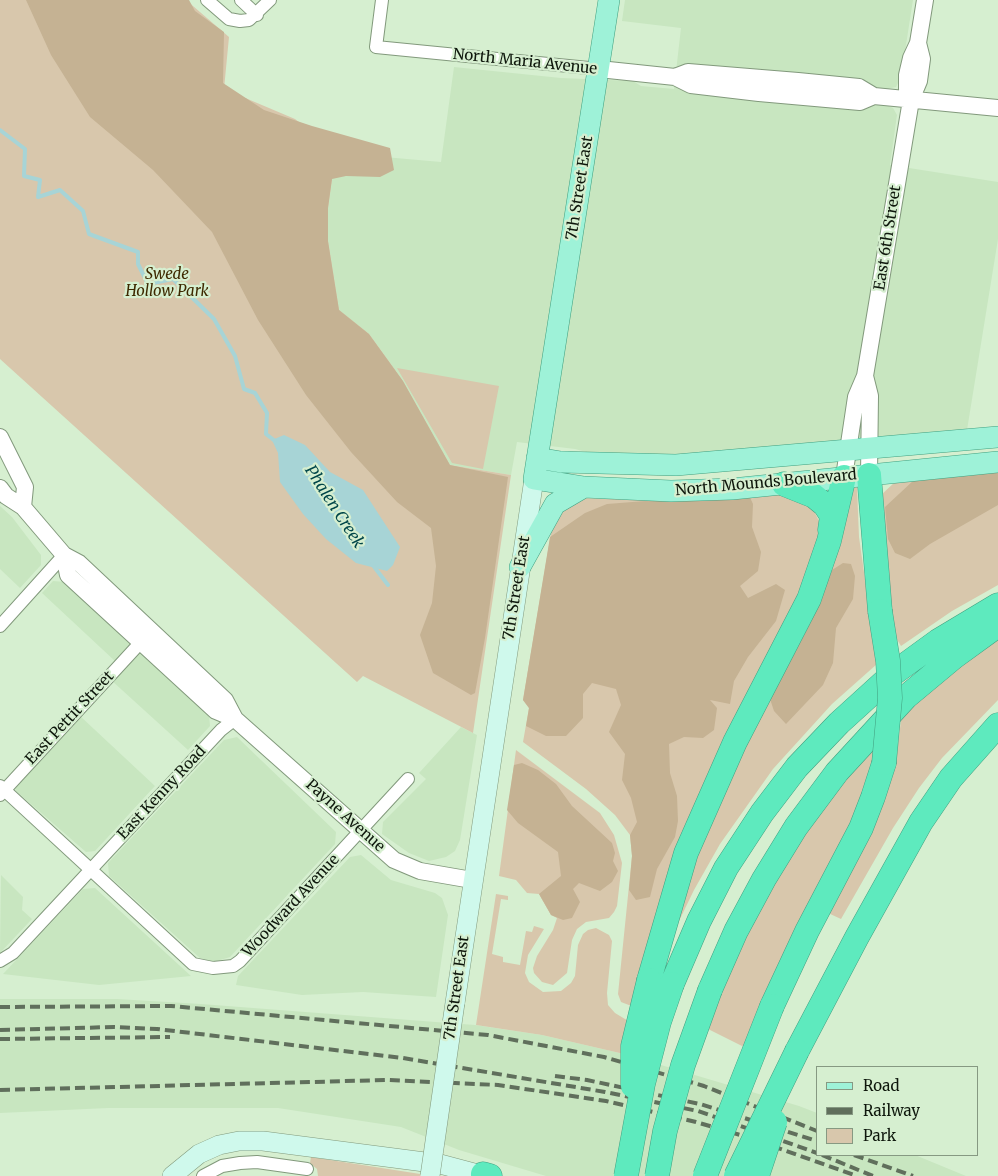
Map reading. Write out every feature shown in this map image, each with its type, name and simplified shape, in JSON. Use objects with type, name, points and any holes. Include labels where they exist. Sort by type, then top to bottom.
[{"type":"highway","points":[[706,1176],[772,1006],[807,931],[864,820],[884,763],[890,698],[888,661],[880,611],[868,475]]},
{"type":"highway","points":[[661,982],[686,854],[735,742],[799,621],[829,541],[844,477]]},
{"type":"highway","points":[[784,484],[814,496],[825,505],[832,516],[829,541]]},
{"type":"highway","points":[[626,1176],[634,1132],[633,1046],[661,982],[699,922],[726,868],[762,813],[797,767],[839,722],[894,674],[938,641],[998,605]]},
{"type":"highway","points":[[657,1176],[665,1131],[683,1065],[710,990],[736,931],[764,879],[796,827],[837,772],[906,697],[954,657],[998,625]]},
{"type":"highway","points":[[736,1176],[812,1022],[921,822],[951,778],[998,725]]},
{"type":"highway","points":[[757,1176],[797,1051]]},
{"type":"main road","name":"7th Street East","points":[[430,1176],[472,880],[609,0]]},
{"type":"main road","name":"North Mounds Boulevard","points":[[538,458],[561,462],[676,465],[869,450],[998,437]]},
{"type":"main road","name":"North Mounds Boulevard","points":[[534,479],[584,487],[671,491],[784,484],[998,462]]},
{"type":"main road","points":[[520,567],[556,504],[584,487]]},
{"type":"main road","points":[[172,1176],[199,1154],[219,1145],[239,1141],[262,1141],[440,1164],[486,1175]]},
{"type":"street","points":[[206,0],[228,19],[248,20],[257,15],[270,0]]},
{"type":"street","points":[[241,0],[257,15]]},
{"type":"street","name":"North Maria Avenue","points":[[382,0],[376,47],[675,77],[688,72],[798,81],[859,87],[874,96],[998,108]]},
{"type":"street","name":"East 6th Street","points":[[844,477],[857,392],[865,376],[910,100],[907,89],[907,75],[911,58],[918,43],[925,0]]},
{"type":"street","name":"East 6th Street","points":[[865,376],[870,396],[868,475]]},
{"type":"street","points":[[0,437],[25,487],[24,507]]},
{"type":"street","name":"Payne Avenue","points":[[0,488],[6,496],[24,507],[64,555],[79,563],[225,700],[235,719]]},
{"type":"street","points":[[0,626],[64,555]]},
{"type":"street","name":"Payne Avenue","points":[[64,555],[68,575],[216,711],[235,719],[394,860],[411,868],[472,880]]},
{"type":"street","name":"East Pettit Street","points":[[1,790],[141,642]]},
{"type":"street","name":"East Kenny Road","points":[[0,961],[13,953],[220,730],[235,719]]},
{"type":"street","name":"Woodward Avenue","points":[[1,790],[192,964],[213,968],[233,966],[362,831],[408,779]]},
{"type":"street","points":[[203,1176],[222,1166],[240,1163],[256,1162],[307,1169]]},
{"type":"shaded area","points":[[26,0],[189,0],[195,11],[224,32],[223,83],[264,110],[390,148],[394,170],[380,177],[346,176],[332,179],[328,208],[328,241],[339,310],[369,334],[403,381],[450,465],[508,477],[485,638],[475,693],[471,695],[433,673],[420,635],[432,603],[436,566],[431,528],[397,502],[351,452],[306,395],[258,320],[212,232],[153,170],[90,117],[51,55]]},
{"type":"shaded area","points":[[625,0],[913,0],[901,77],[896,87],[886,89],[884,104],[893,108],[897,115],[890,165],[998,182],[998,239],[967,430],[684,455],[590,453],[575,449],[517,442],[511,475],[450,465],[403,381],[369,334],[339,311],[328,241],[328,208],[332,179],[339,153],[441,162],[454,67],[561,78],[633,81],[641,86],[674,89],[681,28],[622,21]]},
{"type":"shaded area","points":[[998,472],[998,505],[930,544],[910,559],[895,553],[888,539],[885,507],[914,480]]},
{"type":"shaded area","points":[[748,493],[753,504],[752,527],[761,552],[758,571],[740,586],[748,598],[776,584],[785,590],[776,621],[748,657],[734,681],[730,704],[710,700],[717,708],[714,730],[703,738],[684,737],[669,744],[670,773],[677,796],[678,821],[675,837],[657,869],[650,897],[636,900],[629,890],[632,856],[630,835],[637,822],[631,798],[622,780],[625,754],[609,732],[621,705],[616,689],[592,683],[583,694],[583,718],[566,736],[546,736],[526,726],[529,708],[523,700],[550,537],[585,513],[607,504]]},
{"type":"shaded area","points":[[0,506],[12,517],[41,555],[41,565],[20,588],[0,569]]},
{"type":"shaded area","points":[[843,563],[851,564],[855,576],[853,599],[836,628],[833,663],[823,685],[786,724],[774,711],[770,699],[811,622],[832,570]]},
{"type":"shaded area","points":[[53,581],[65,582],[130,642],[129,649],[116,662],[42,593]]},
{"type":"shaded area","points":[[139,649],[209,715],[210,726],[188,750],[111,680]]},
{"type":"shaded area","points":[[79,715],[155,786],[95,851],[86,852],[16,791],[14,784]]},
{"type":"shaded area","points":[[461,727],[477,735],[460,840],[455,851],[446,857],[429,861],[409,853],[382,834],[383,822],[426,779],[419,773]]},
{"type":"shaded area","points":[[237,737],[336,832],[335,844],[230,957],[214,962],[200,958],[109,876],[108,863],[224,740]]},
{"type":"shaded area","points":[[522,763],[538,770],[556,784],[572,806],[612,843],[615,853],[613,861],[618,871],[612,882],[600,891],[579,883],[573,889],[580,902],[572,918],[563,920],[551,915],[539,894],[561,876],[558,852],[518,823],[507,810],[514,765]]},
{"type":"shaded area","points":[[361,855],[391,880],[435,893],[442,898],[448,915],[436,997],[363,992],[302,995],[236,985],[238,976],[350,857]]},
{"type":"shaded area","points":[[1,875],[23,897],[22,910],[32,919],[0,953]]},
{"type":"shaded area","points":[[95,888],[191,976],[99,985],[3,974],[83,889]]},
{"type":"shaded area","points":[[0,999],[117,999],[201,1004],[475,1025],[542,1035],[624,1054],[816,1113],[816,1156],[917,1156],[966,1176],[546,1176],[459,1150],[401,1127],[278,1108],[108,1108],[0,1113]]},
{"type":"green space","name":"Swede Hollow Park","points":[[0,0],[186,0],[229,37],[224,89],[295,119],[339,153],[332,179],[328,208],[328,241],[339,310],[369,334],[403,381],[450,465],[511,475],[473,733],[363,676],[357,682],[0,359]]},
{"type":"green space","points":[[397,368],[499,386],[483,469],[452,463]]},
{"type":"green space","points":[[998,472],[998,585],[952,611],[901,646],[895,636],[889,597],[881,495],[895,482]]},
{"type":"green space","points":[[857,487],[859,537],[877,664],[832,704],[773,769],[720,844],[679,921],[673,918],[686,881],[749,739],[797,650],[822,596],[841,540],[850,489]]},
{"type":"green space","points":[[775,491],[812,507],[822,527],[815,554],[634,1007],[621,1002],[618,994],[632,856],[630,835],[615,815],[586,789],[523,742],[529,708],[523,700],[552,527],[560,512],[580,498],[645,500]]},
{"type":"green space","points":[[998,636],[998,700],[942,758],[919,788],[893,828],[841,919],[828,913],[884,800],[897,753],[902,712]]},
{"type":"green space","points":[[879,737],[866,791],[744,1047],[704,1027],[717,992],[801,833]]},
{"type":"green space","points":[[516,750],[600,813],[614,835],[622,863],[617,906],[614,912],[609,918],[586,922],[577,929],[572,940],[567,973],[553,985],[542,982],[534,973],[533,968],[537,956],[553,930],[557,918],[551,915],[539,894],[527,893],[516,880],[499,876]]},
{"type":"green space","points":[[496,894],[508,896],[508,900],[501,899],[492,954],[503,957],[503,962],[520,965],[526,931],[532,932],[534,926],[544,929],[528,955],[525,973],[529,982],[543,992],[561,991],[571,983],[575,976],[578,945],[583,934],[588,930],[596,928],[609,935],[612,941],[607,993],[608,1005],[615,1013],[630,1022],[624,1054],[542,1035],[476,1025]]},
{"type":"green space","points":[[311,1157],[433,1176],[318,1176],[317,1169],[310,1163]]},
{"type":"water","points":[[284,435],[305,445],[330,472],[363,490],[400,547],[393,565],[387,571],[356,563],[326,539],[303,514],[280,482],[278,453],[272,440]]},
{"type":"waterway","name":"Phalen Creek","points":[[0,130],[25,149],[24,176],[40,180],[38,197],[60,190],[83,211],[89,234],[138,252],[138,264],[148,284],[173,279],[214,319],[235,356],[244,389],[255,393],[267,413],[266,434],[275,441]]},
{"type":"waterway","name":"Phalen Creek","points":[[372,564],[388,585]]},
{"type":"railway","points":[[0,1007],[171,1006],[488,1035],[604,1057],[704,1086],[816,1131]]},
{"type":"railway","points":[[0,1030],[114,1027],[157,1029],[403,1058],[605,1092],[698,1111],[816,1153]]},
{"type":"railway","points":[[0,1039],[170,1037]]},
{"type":"railway","points":[[555,1076],[587,1080],[700,1104],[816,1141]]},
{"type":"railway","points":[[0,1090],[388,1080],[498,1085],[606,1101],[696,1122],[747,1137],[857,1176]]},
{"type":"railway","points":[[824,1156],[873,1176]]},
{"type":"railway","points":[[857,1156],[913,1176]]}]
